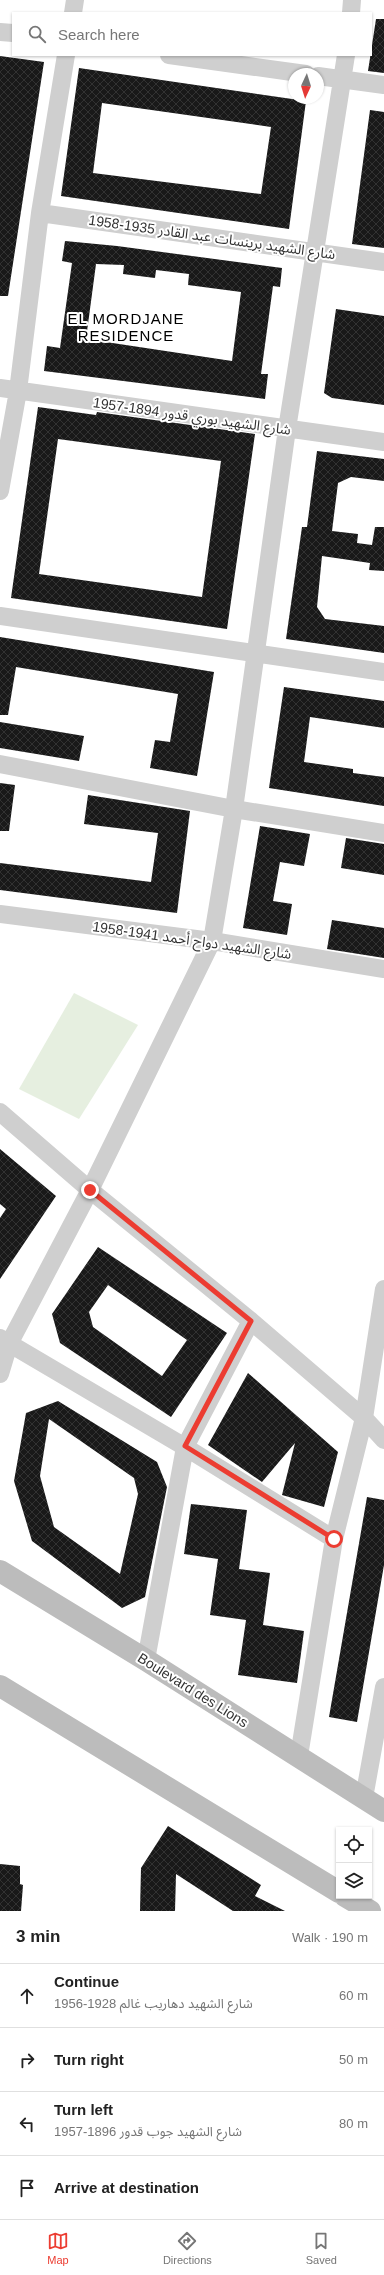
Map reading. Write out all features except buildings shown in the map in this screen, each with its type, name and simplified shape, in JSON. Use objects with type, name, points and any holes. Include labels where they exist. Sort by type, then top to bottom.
[{"type":"main road","name":"Boulevard des Lions","points":[[0,1571],[146,1660],[384,1811]]},
{"type":"main road","points":[[0,1686],[336,1890]]},
{"type":"main road","points":[[350,1899],[370,1911]]},
{"type":"street","points":[[73,12],[75,0]]},
{"type":"street","points":[[351,12],[352,0]]},
{"type":"street","points":[[0,32],[12,33]]},
{"type":"street","points":[[0,491],[18,391],[40,213],[66,56]]},
{"type":"street","points":[[176,56],[288,72]]},
{"type":"street","points":[[0,1374],[5,1341],[90,1190],[212,941],[234,809],[287,429],[344,79],[346,56]]},
{"type":"street","points":[[324,77],[384,85]]},
{"type":"street","name":"شارع الشهيد برينسات عبد القادر 1935-1958","points":[[40,213],[384,262]]},
{"type":"street","name":"شارع الشهيد بوري قدور 1894-1957","points":[[0,388],[384,442]]},
{"type":"street","points":[[0,616],[256,652],[384,672]]},
{"type":"street","points":[[0,764],[234,809],[384,833]]},
{"type":"street","name":"شارع الشهيد دواح أحمد 1941-1958","points":[[0,914],[212,941],[384,968]]},
{"type":"street","points":[[0,1112],[90,1190],[251,1321],[364,1418],[384,1440]]},
{"type":"street","points":[[299,1756],[334,1539],[364,1418],[384,1290]]},
{"type":"street","points":[[146,1660],[185,1446],[251,1321]]},
{"type":"street","points":[[5,1341],[185,1446],[334,1539]]},
{"type":"street","points":[[364,1798],[384,1687]]},
{"type":"green space","points":[[74,993],[138,1025],[79,1119],[19,1089]]},
{"type":"district","name":"EL MORDJANE RESIDENCE","points":[[126,328]]},
{"type":"route","points":[[90,1190],[251,1321],[185,1446],[334,1539]]}]
